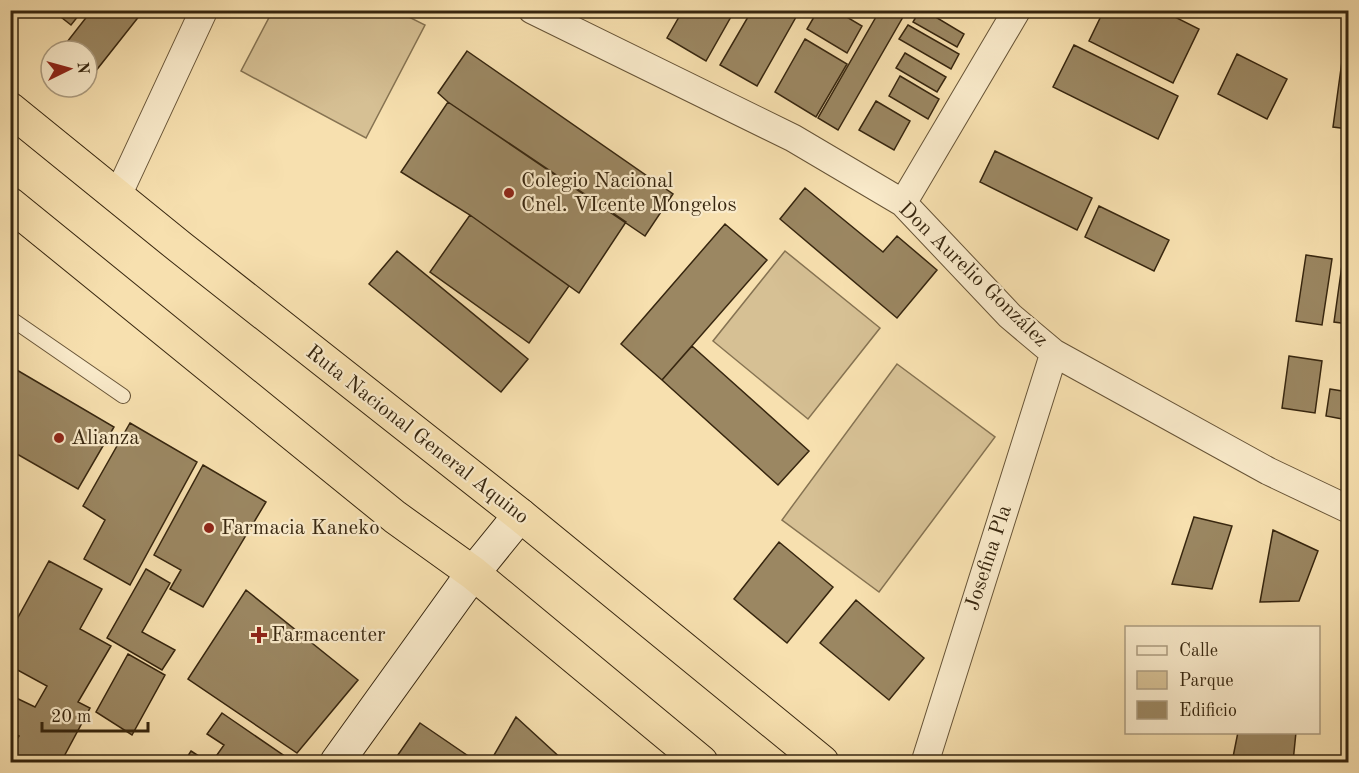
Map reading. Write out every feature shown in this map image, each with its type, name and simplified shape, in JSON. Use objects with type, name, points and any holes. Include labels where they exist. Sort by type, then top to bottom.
[{"type":"highway","name":"Ruta Nacional General Aquino","points":[[10,109],[188,254],[520,515],[822,762]]},
{"type":"highway","points":[[10,204],[395,517],[473,573],[701,762]]},
{"type":"street","points":[[117,197],[204,10]]},
{"type":"street","name":"Don Aurelio González","points":[[532,10],[793,138],[903,203],[1010,316],[1054,353],[1268,471],[1348,509]]},
{"type":"street","points":[[903,203],[1017,10]]},
{"type":"street","name":"Josefina Pla","points":[[925,762],[1054,353]]},
{"type":"street","points":[[337,762],[473,573],[520,515]]},
{"type":"lane","points":[[10,318],[123,396]]},
{"type":"green space","points":[[273,10],[397,11],[425,25],[366,138],[241,71]]},
{"type":"green space","points":[[785,251],[880,328],[808,419],[713,341]]},
{"type":"green space","points":[[897,364],[995,437],[879,592],[782,520]]},
{"type":"building","points":[[52,10],[83,10],[71,25]]},
{"type":"building","points":[[92,10],[144,10],[99,67],[99,39],[69,39]]},
{"type":"building","points":[[683,10],[724,10],[732,15],[706,61],[667,38]]},
{"type":"building","points":[[752,10],[800,10],[757,86],[720,65]]},
{"type":"building","points":[[818,10],[835,10],[862,26],[847,53],[807,29]]},
{"type":"building","points":[[880,10],[907,10],[838,130],[818,118]]},
{"type":"building","points":[[920,10],[924,10],[964,34],[957,47],[913,22]]},
{"type":"building","points":[[1104,10],[1161,10],[1199,29],[1173,83],[1089,41]]},
{"type":"building","points":[[1348,17],[1348,129],[1333,127]]},
{"type":"building","points":[[908,25],[959,54],[951,69],[899,39]]},
{"type":"building","points":[[805,39],[847,64],[816,117],[775,92]]},
{"type":"building","points":[[1074,45],[1178,96],[1158,139],[1053,87]]},
{"type":"building","name":"Colegio Nacional Cnel. VIcente Mongelos","points":[[467,51],[673,194],[645,236],[438,93]]},
{"type":"building","points":[[905,53],[946,77],[937,92],[896,68]]},
{"type":"building","points":[[1237,54],[1287,79],[1267,119],[1218,94]]},
{"type":"building","points":[[900,76],[939,99],[928,119],[889,96]]},
{"type":"building","points":[[876,101],[910,121],[894,150],[859,130]]},
{"type":"building","name":"Colegio Nacional Cnel. VIcente Mongelos","points":[[448,102],[626,222],[579,293],[470,215],[401,172]]},
{"type":"building","points":[[995,151],[1092,198],[1077,230],[980,182]]},
{"type":"building","points":[[805,188],[883,252],[897,236],[937,270],[897,318],[780,219]]},
{"type":"building","points":[[1099,206],[1169,240],[1154,271],[1085,237]]},
{"type":"building","name":"Colegio Nacional Cnel. VIcente Mongelos","points":[[470,215],[569,286],[529,343],[430,272]]},
{"type":"building","points":[[725,224],[767,260],[662,380],[621,344]]},
{"type":"building","points":[[397,251],[528,359],[501,392],[369,284]]},
{"type":"building","points":[[1306,255],[1332,259],[1322,325],[1296,321]]},
{"type":"building","points":[[1342,265],[1348,266],[1348,324],[1334,322]]},
{"type":"building","points":[[692,346],[809,451],[778,485],[662,380]]},
{"type":"building","points":[[1289,356],[1322,361],[1315,413],[1282,408]]},
{"type":"building","name":"Alianza","points":[[10,366],[114,427],[78,489],[10,450]]},
{"type":"building","points":[[1330,389],[1348,392],[1348,420],[1326,416]]},
{"type":"building","points":[[130,423],[197,462],[130,585],[84,559],[105,520],[83,506]]},
{"type":"building","name":"Farmacia Kaneko","points":[[203,465],[266,502],[203,607],[170,589],[181,570],[154,555]]},
{"type":"building","points":[[1194,517],[1232,526],[1212,589],[1172,584]]},
{"type":"building","points":[[1273,530],[1318,551],[1299,601],[1260,602]]},
{"type":"building","points":[[779,542],[833,587],[787,643],[734,599]]},
{"type":"building","points":[[49,561],[102,589],[80,629],[111,646],[78,702],[90,708],[61,762],[10,762],[10,750],[19,736],[10,731],[10,695],[35,707],[47,686],[14,668],[10,675],[10,632]]},
{"type":"building","points":[[146,569],[170,583],[142,632],[175,650],[162,670],[107,638]]},
{"type":"building","name":"Farmacenter","points":[[246,590],[358,680],[297,753],[188,679]]},
{"type":"building","points":[[856,600],[924,658],[889,700],[820,643]]},
{"type":"building","points":[[128,654],[165,675],[132,735],[96,712]]},
{"type":"building","points":[[222,713],[286,757],[282,762],[212,762],[224,745],[207,734]]},
{"type":"building","points":[[516,717],[565,762],[490,762]]},
{"type":"building","points":[[420,723],[477,762],[393,762]]},
{"type":"building","points":[[1238,734],[1296,734],[1293,762],[1232,762]]},
{"type":"building","points":[[191,751],[208,762],[184,762]]},
{"type":"place","name":"Colegio Nacional Cnel. VIcente Mongelos","points":[[509,193]]},
{"type":"place","name":"Alianza","points":[[59,438]]},
{"type":"place","name":"Farmacia Kaneko","points":[[209,528]]},
{"type":"place","name":"Farmacenter","points":[[259,635]]}]
